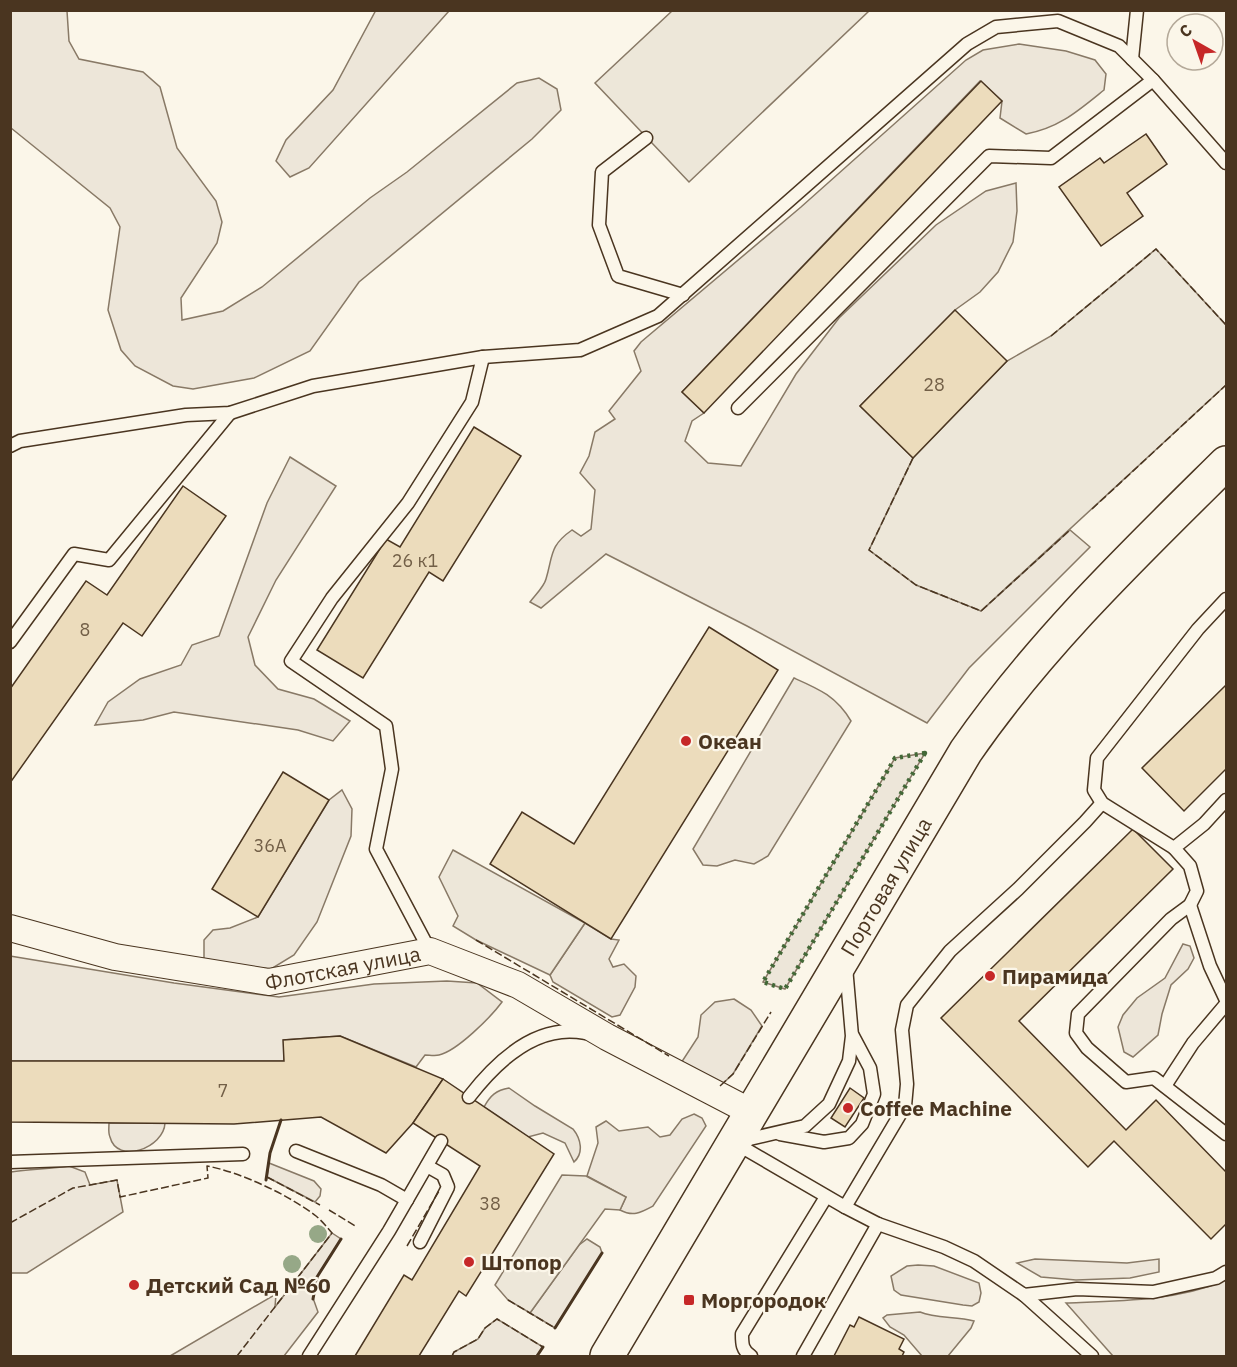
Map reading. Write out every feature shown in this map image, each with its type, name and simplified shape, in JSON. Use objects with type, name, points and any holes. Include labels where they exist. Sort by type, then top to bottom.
[{"type":"street","name":"Портовая улица","points":[[607,1356],[966,752],[998,705],[1091,597],[1227,463]]},
{"type":"street","name":"Флотская улица","points":[[10,928],[116,957],[269,982],[430,951],[518,985],[607,1037],[751,1112]]},
{"type":"lane","points":[[1132,59],[1137,10]]},
{"type":"lane","points":[[10,446],[20,441],[186,415],[230,413],[313,386],[483,357],[580,350],[658,316],[967,44],[996,27],[1058,21],[1119,46],[1153,80],[1227,163]]},
{"type":"lane","points":[[738,408],[989,156],[1051,158],[1153,80]]},
{"type":"lane","points":[[646,138],[602,172],[599,225],[618,276],[683,295]]},
{"type":"lane","points":[[430,951],[376,849],[392,769],[386,726],[291,662],[332,598],[408,503],[472,402],[483,357]]},
{"type":"lane","points":[[10,642],[74,554],[109,560],[230,413]]},
{"type":"lane","points":[[1227,599],[1198,629],[1097,758],[1094,790],[1102,803],[1174,848],[1190,866],[1197,891],[1190,904],[1172,919],[1078,1014],[1076,1033],[1087,1048],[1126,1082],[1154,1078],[1227,1134]]},
{"type":"lane","points":[[1174,848],[1204,825],[1227,800]]},
{"type":"lane","points":[[845,1207],[905,1106],[907,1084],[902,1030],[907,1005],[950,951],[1018,889],[1086,822],[1102,803]]},
{"type":"lane","points":[[1165,1086],[1193,1043],[1227,1002],[1210,966],[1190,904]]},
{"type":"lane","points":[[734,1143],[806,1126],[830,1104],[849,1061],[852,1035],[845,954]]},
{"type":"lane","points":[[469,1097],[483,1079],[505,1058],[545,1036],[573,1031],[607,1037]]},
{"type":"lane","points":[[779,1133],[824,1142],[849,1138],[862,1124],[874,1094],[870,1068],[852,1035]]},
{"type":"lane","points":[[309,1356],[407,1200],[441,1141]]},
{"type":"lane","points":[[734,1143],[826,1197],[878,1224],[944,1247],[974,1261],[1024,1295],[1092,1356]]},
{"type":"lane","points":[[296,1151],[381,1185],[407,1200]]},
{"type":"lane","points":[[10,1162],[243,1154]]},
{"type":"lane","points":[[420,1242],[448,1187],[443,1175],[427,1166]]},
{"type":"lane","points":[[751,1356],[745,1352],[742,1334],[826,1197]]},
{"type":"lane","points":[[803,1356],[878,1224]]},
{"type":"lane","points":[[1024,1295],[1077,1289],[1153,1292],[1216,1278],[1227,1272]]},
{"type":"shaded area","points":[[376,10],[449,11],[309,168],[290,177],[276,161],[286,140],[333,90]]},
{"type":"shaded area","points":[[10,11],[67,11],[69,41],[79,59],[143,72],[160,87],[177,148],[216,201],[222,222],[217,243],[181,298],[182,320],[223,311],[262,287],[370,198],[407,172],[517,83],[539,78],[557,89],[561,110],[532,139],[359,282],[310,351],[254,378],[193,389],[173,386],[135,366],[121,350],[108,310],[120,227],[110,208],[11,128]]},
{"type":"shaded area","points":[[672,11],[869,11],[689,182],[595,83]]},
{"type":"shaded area","points":[[1019,44],[1066,51],[1095,60],[1106,74],[1104,90],[1077,112],[1058,123],[1026,134],[1000,118],[1002,101],[980,81],[682,392],[704,413],[692,421],[685,441],[708,463],[741,466],[796,374],[839,318],[936,225],[986,191],[1016,183],[1017,211],[1013,242],[998,272],[980,292],[955,310],[860,406],[913,458],[870,550],[981,611],[1070,530],[1090,547],[969,668],[927,723],[747,626],[606,554],[541,608],[530,602],[545,582],[553,552],[559,541],[572,530],[581,536],[591,529],[595,490],[580,473],[589,456],[595,432],[615,419],[609,411],[641,371],[634,351],[641,342],[801,207],[966,60],[983,50]]},
{"type":"shaded area","points":[[1156,249],[1226,325],[1226,385],[981,611],[916,585],[869,550],[913,458],[1007,361],[1051,336]]},
{"type":"shaded area","points":[[290,457],[336,486],[276,580],[248,637],[255,665],[278,689],[314,699],[350,721],[333,741],[298,730],[174,712],[143,720],[95,725],[108,702],[140,679],[181,665],[192,645],[219,636],[267,503]]},
{"type":"shaded area","points":[[794,678],[833,699],[851,721],[768,856],[754,864],[735,860],[717,866],[703,865],[693,849]]},
{"type":"shaded area","points":[[925,753],[785,989],[763,982],[895,758]]},
{"type":"shaded area","points":[[342,790],[352,809],[351,836],[317,922],[294,955],[271,969],[204,961],[204,940],[213,930],[230,928],[258,917],[329,800]]},
{"type":"shaded area","points":[[453,850],[585,923],[550,975],[476,940],[453,926],[458,916],[439,877]]},
{"type":"shaded area","points":[[585,923],[611,939],[619,940],[609,959],[613,967],[624,964],[636,976],[635,987],[620,1015],[612,1017],[553,982],[550,975]]},
{"type":"shaded area","points":[[1183,944],[1190,946],[1194,958],[1188,969],[1171,985],[1158,1035],[1133,1057],[1124,1052],[1118,1027],[1123,1015],[1137,998],[1165,978]]},
{"type":"shaded area","points":[[10,956],[174,983],[279,997],[374,984],[447,981],[477,983],[502,1002],[482,1024],[455,1047],[439,1055],[425,1055],[416,1067],[340,1036],[284,1040],[284,1061],[11,1061]]},
{"type":"shaded area","points":[[734,999],[751,1010],[762,1026],[733,1074],[719,1087],[681,1063],[698,1037],[701,1015],[715,1002]]},
{"type":"shaded area","points":[[509,1088],[573,1129],[580,1146],[579,1154],[574,1162],[565,1143],[543,1133],[528,1137],[484,1107],[494,1094]]},
{"type":"shaded area","points":[[694,1114],[702,1118],[706,1126],[653,1206],[636,1213],[620,1210],[626,1197],[587,1176],[598,1143],[596,1127],[606,1121],[619,1131],[648,1127],[660,1137],[670,1135],[682,1119]]},
{"type":"shaded area","points":[[109,1123],[165,1123],[163,1132],[157,1140],[140,1150],[130,1151],[121,1150],[114,1145],[109,1135]]},
{"type":"shaded area","points":[[269,1163],[314,1181],[321,1189],[320,1196],[315,1202],[267,1177]]},
{"type":"shaded area","points":[[69,1166],[85,1172],[90,1185],[117,1180],[123,1212],[27,1273],[11,1273],[11,1172]]},
{"type":"shaded area","points":[[562,1175],[586,1176],[626,1197],[620,1210],[605,1209],[530,1313],[508,1300],[495,1285]]},
{"type":"shaded area","points":[[332,1233],[341,1239],[317,1277],[313,1298],[318,1312],[284,1356],[170,1356],[276,1294],[275,1307]]},
{"type":"shaded area","points":[[587,1239],[600,1247],[602,1253],[555,1328],[530,1313],[579,1245]]},
{"type":"shaded area","points":[[1035,1259],[1127,1263],[1159,1259],[1159,1272],[1130,1278],[1076,1280],[1041,1277],[1017,1263]]},
{"type":"shaded area","points":[[907,1266],[934,1266],[979,1283],[981,1293],[979,1302],[972,1306],[963,1305],[901,1295],[894,1290],[891,1276]]},
{"type":"shaded area","points":[[1226,1280],[1226,1356],[1113,1356],[1066,1303],[1168,1296]]},
{"type":"shaded area","points":[[920,1312],[933,1316],[974,1321],[948,1356],[922,1356],[904,1335],[890,1327],[883,1318],[887,1315]]},
{"type":"shaded area","points":[[497,1319],[543,1347],[537,1356],[452,1356],[454,1352],[478,1339],[485,1328]]},
{"type":"building","points":[[981,81],[1002,101],[704,413],[682,392]]},
{"type":"building","points":[[1146,134],[1167,164],[1127,193],[1143,216],[1101,246],[1059,187],[1100,158],[1104,163]]},
{"type":"building","points":[[955,310],[1007,361],[913,458],[860,406]]},
{"type":"building","points":[[474,427],[521,456],[443,581],[429,572],[363,678],[317,650],[386,539],[400,547]]},
{"type":"building","points":[[183,486],[226,516],[142,636],[123,623],[10,783],[10,689],[86,581],[107,595]]},
{"type":"building","name":"Океан","points":[[709,627],[778,670],[611,939],[490,864],[522,812],[574,844]]},
{"type":"building","points":[[1226,685],[1226,769],[1184,811],[1142,768]]},
{"type":"building","points":[[283,772],[329,800],[258,917],[212,889]]},
{"type":"building","points":[[1133,829],[1173,869],[1019,1021],[1126,1130],[1156,1100],[1226,1172],[1226,1224],[1211,1239],[1114,1141],[1088,1167],[941,1018]]},
{"type":"building","points":[[340,1036],[443,1079],[413,1123],[386,1153],[321,1117],[234,1124],[10,1122],[10,1061],[284,1061],[283,1040]]},
{"type":"building","points":[[443,1079],[554,1154],[466,1296],[459,1291],[419,1356],[355,1356],[404,1275],[412,1280],[480,1166],[413,1123]]},
{"type":"building","name":"Coffee Machine","points":[[850,1088],[864,1098],[845,1127],[831,1118]]},
{"type":"building","points":[[859,1317],[904,1339],[899,1349],[904,1352],[902,1356],[834,1356],[850,1325],[854,1327]]},
{"type":"hedge","points":[[925,753],[785,989],[763,982],[895,758],[925,753]]},
{"type":"fence","points":[[1051,336],[1156,249],[1226,325]]},
{"type":"fence","points":[[1092,509],[1226,385]]},
{"type":"fence","points":[[913,458],[869,550],[916,585],[981,611],[1070,530]]},
{"type":"fence","points":[[476,940],[669,1056]]},
{"type":"fence","points":[[720,1086],[733,1074],[771,1012]]},
{"type":"fence","points":[[10,1223],[73,1188],[117,1180],[120,1197],[208,1178],[207,1166],[249,1179],[292,1200],[316,1216],[332,1233],[237,1356]]},
{"type":"fence","points":[[267,1177],[320,1205]]},
{"type":"fence","points":[[407,1246],[439,1191]]},
{"type":"fence","points":[[329,1210],[357,1227]]},
{"type":"fence","points":[[508,1300],[555,1328]]},
{"type":"fence","points":[[452,1356],[454,1352],[478,1339],[485,1328],[497,1319],[543,1347]]},
{"type":"wall","points":[[266,1180],[270,1153],[281,1120]]},
{"type":"wall","points":[[313,1299],[317,1277],[341,1239]]},
{"type":"wall","points":[[555,1328],[602,1253]]},
{"type":"wall","points":[[537,1356],[543,1347]]},
{"type":"place","name":"Океан","points":[[686,741]]},
{"type":"place","name":"Пирамида","points":[[990,976]]},
{"type":"place","name":"Coffee Machine","points":[[848,1108]]},
{"type":"place","name":"Штопор","points":[[469,1262]]},
{"type":"place","name":"Детский Сад №60","points":[[134,1285]]},
{"type":"place","name":"Моргородок","points":[[689,1300]]}]
